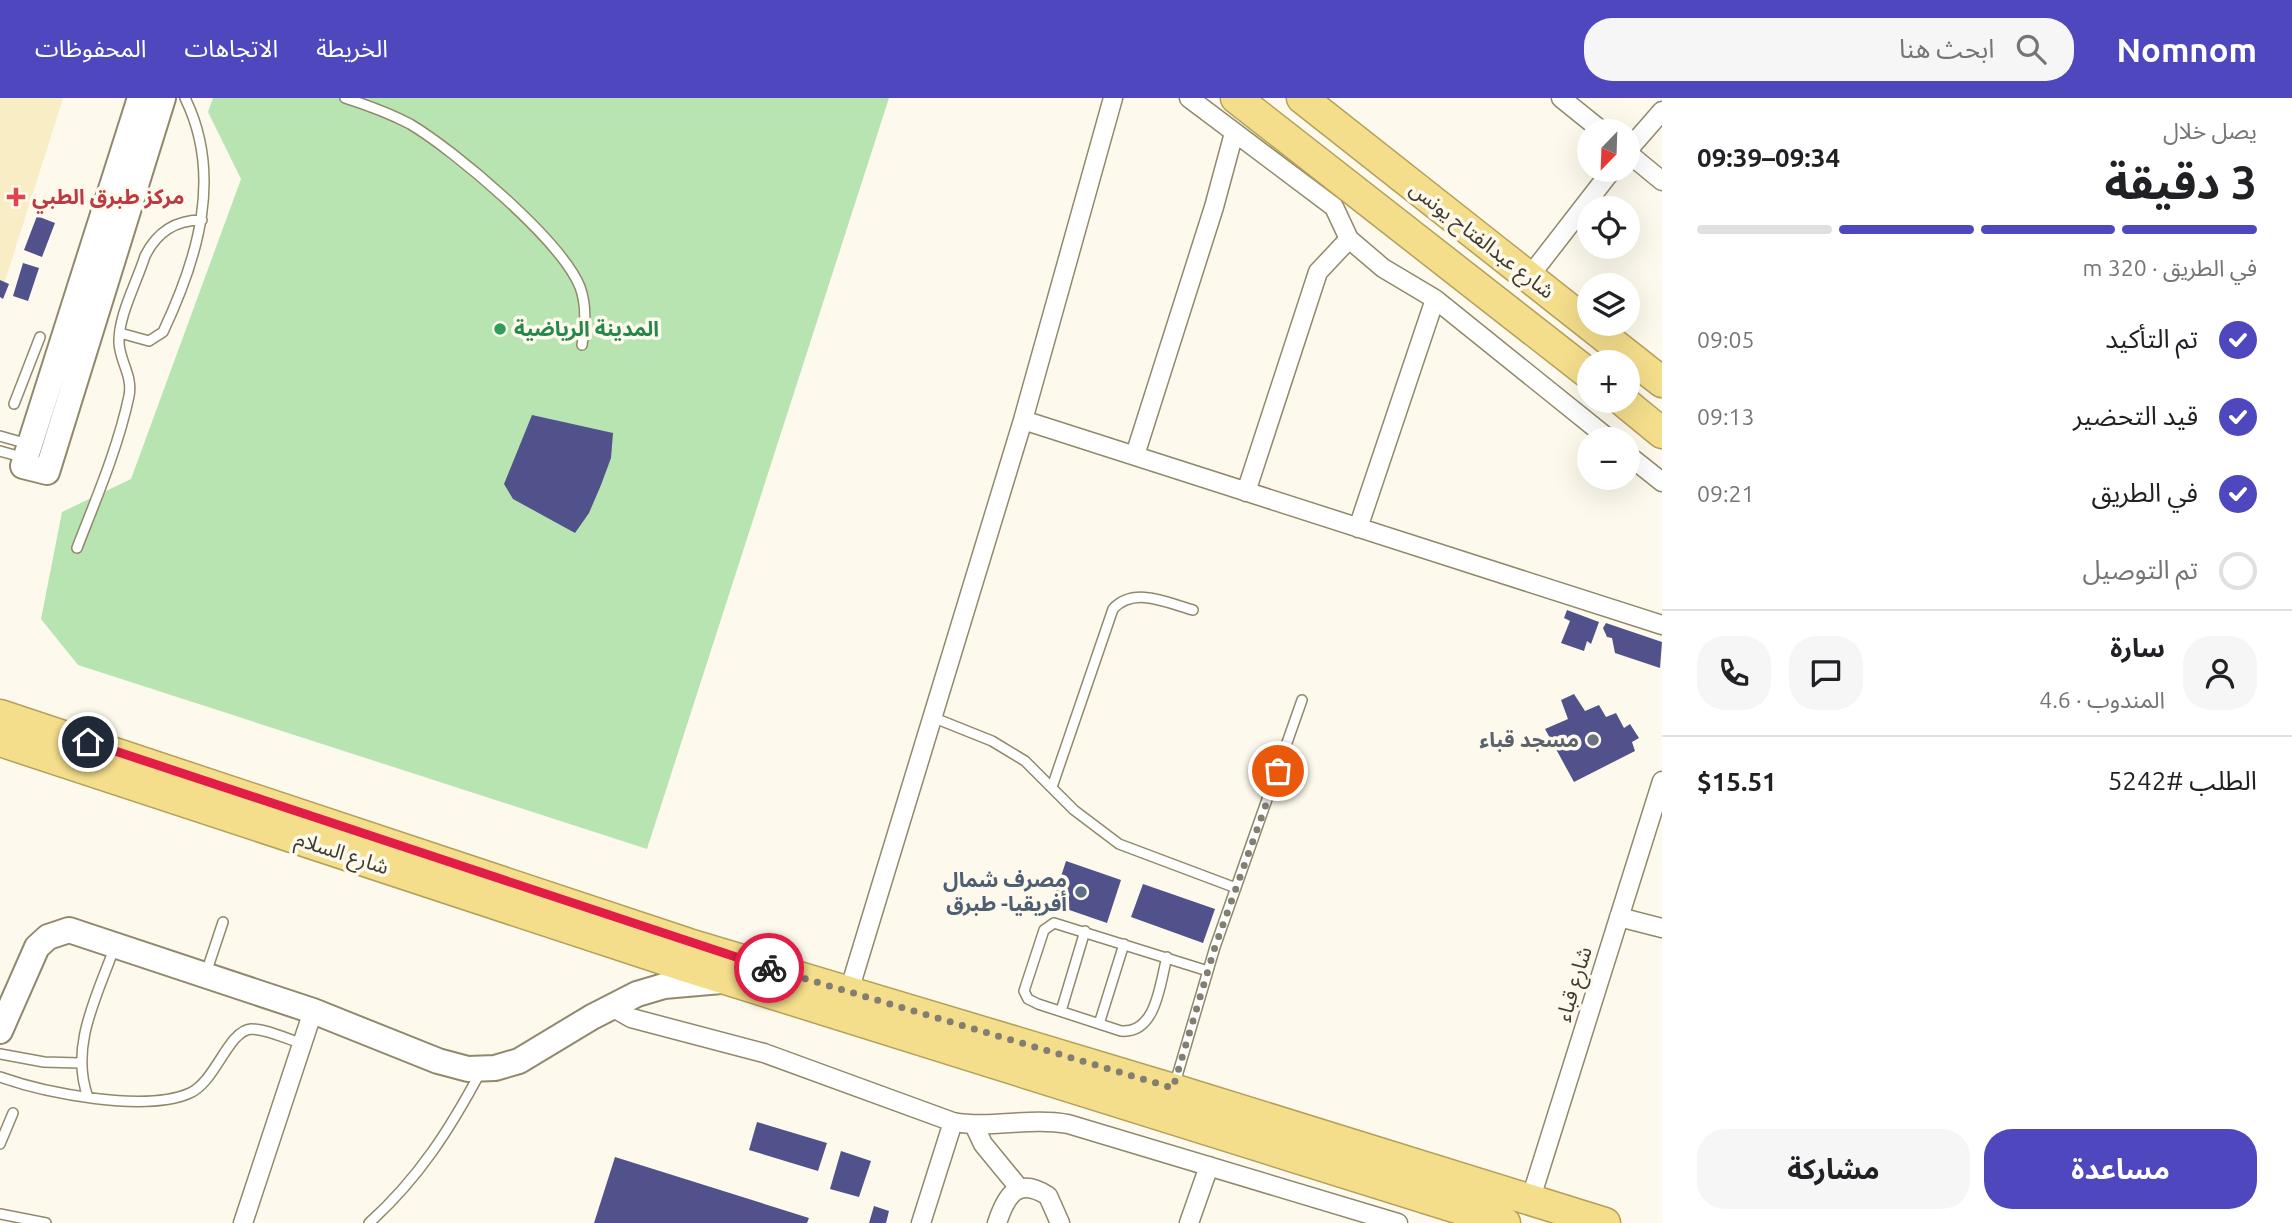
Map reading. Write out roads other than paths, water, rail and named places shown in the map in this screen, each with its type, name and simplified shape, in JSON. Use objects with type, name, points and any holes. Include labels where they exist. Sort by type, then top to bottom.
[{"type":"highway","name":"شارع عبدالفتاح يونس","points":[[1236,98],[1577,365]]},
{"type":"highway","name":"شارع عبدالفتاح يونس","points":[[1313,101],[1662,382]]},
{"type":"highway","points":[[1638,413],[1662,433]]},
{"type":"highway","name":"شارع السلام","points":[[0,715],[687,955]]},
{"type":"highway","name":"شارع السلام","points":[[0,741],[687,955]]},
{"type":"highway","points":[[687,955],[732,981],[1505,1223]]},
{"type":"highway","points":[[687,955],[849,991],[1173,1088],[1605,1223]]},
{"type":"main road","points":[[31,460],[51,378],[140,98]]},
{"type":"main road","points":[[31,460],[163,98]]},
{"type":"main road","points":[[0,1031],[37,947],[48,937],[61,931],[76,931],[313,1011],[438,1061],[481,1069],[508,1065],[531,1056],[610,1006],[664,986],[732,981]]},
{"type":"street","points":[[849,991],[1023,420],[1113,98]]},
{"type":"street","points":[[1189,98],[1334,207],[1349,239],[1383,268],[1435,299],[1594,427]]},
{"type":"street","points":[[1561,98],[1587,119]]},
{"type":"street","points":[[1640,138],[1662,111]]},
{"type":"street","points":[[1135,455],[1214,207],[1234,134]]},
{"type":"street","points":[[1640,162],[1662,181]]},
{"type":"street","points":[[1529,277],[1603,182]]},
{"type":"street","points":[[1246,492],[1318,272],[1349,239]]},
{"type":"street","points":[[1358,528],[1435,299]]},
{"type":"street","points":[[1023,420],[1358,528],[1661,620]]},
{"type":"street","points":[[1640,464],[1662,482]]},
{"type":"street","name":"شارع قباء","points":[[1531,1201],[1662,781]]},
{"type":"street","points":[[1619,917],[1662,928]]},
{"type":"street","points":[[610,1006],[631,1018],[752,1049],[953,1122],[975,1125],[1036,1121],[1068,1124],[1398,1223]]},
{"type":"street","points":[[243,1223],[313,1011]]},
{"type":"street","points":[[922,1223],[953,1122]]},
{"type":"street","points":[[975,1125],[984,1144],[1020,1189],[1048,1196],[1060,1223]]},
{"type":"street","points":[[1189,1223],[1209,1166]]},
{"type":"street","points":[[997,1223],[1006,1199],[1020,1189]]},
{"type":"lane","points":[[120,333],[149,341],[163,332],[202,220],[204,155],[185,98]]},
{"type":"lane","points":[[345,98],[393,116],[425,134],[537,231],[571,269],[580,287],[584,302],[582,345]]},
{"type":"lane","points":[[77,548],[107,469],[129,396],[129,375],[120,348],[120,333],[151,245],[158,236],[178,223],[202,220]]},
{"type":"lane","points":[[14,404],[40,337]]},
{"type":"lane","points":[[27,370],[51,378]]},
{"type":"lane","points":[[0,436],[31,460]]},
{"type":"lane","points":[[0,451],[31,460]]},
{"type":"lane","points":[[1052,787],[1113,609],[1122,600],[1141,597],[1193,610]]},
{"type":"lane","points":[[1173,1088],[1208,971],[1303,700]]},
{"type":"lane","points":[[933,717],[1010,751],[1088,823],[1119,844],[1236,888]]},
{"type":"lane","points":[[205,974],[223,922]]},
{"type":"lane","points":[[1167,957],[1151,1013],[1144,1024],[1128,1032],[1028,999],[1024,991],[1046,927],[1058,923],[1167,957],[1208,971]]},
{"type":"lane","points":[[1061,1011],[1085,931]]},
{"type":"lane","points":[[88,1097],[79,1063],[83,1037],[116,944]]},
{"type":"lane","points":[[1099,1024],[1124,944]]},
{"type":"lane","points":[[0,1077],[45,1090],[88,1097],[144,1099],[187,1094],[210,1078],[236,1037],[244,1031],[255,1029],[303,1044]]},
{"type":"lane","points":[[0,1054],[44,1062],[79,1063]]},
{"type":"lane","points":[[369,1223],[429,1160],[453,1123],[481,1069]]},
{"type":"lane","points":[[0,1144],[13,1113]]},
{"type":"lane","points":[[0,1214],[46,1223]]},
{"type":"place","name":"مركز طبرق الطبي","points":[[16,197]]},
{"type":"place","name":"المدينة الرياضية","points":[[500,329]]},
{"type":"place","name":"مسجد قباء","points":[[1593,740]]},
{"type":"place","name":"مصرف شمال أفريقيا- طبرق","points":[[1081,892]]}]
